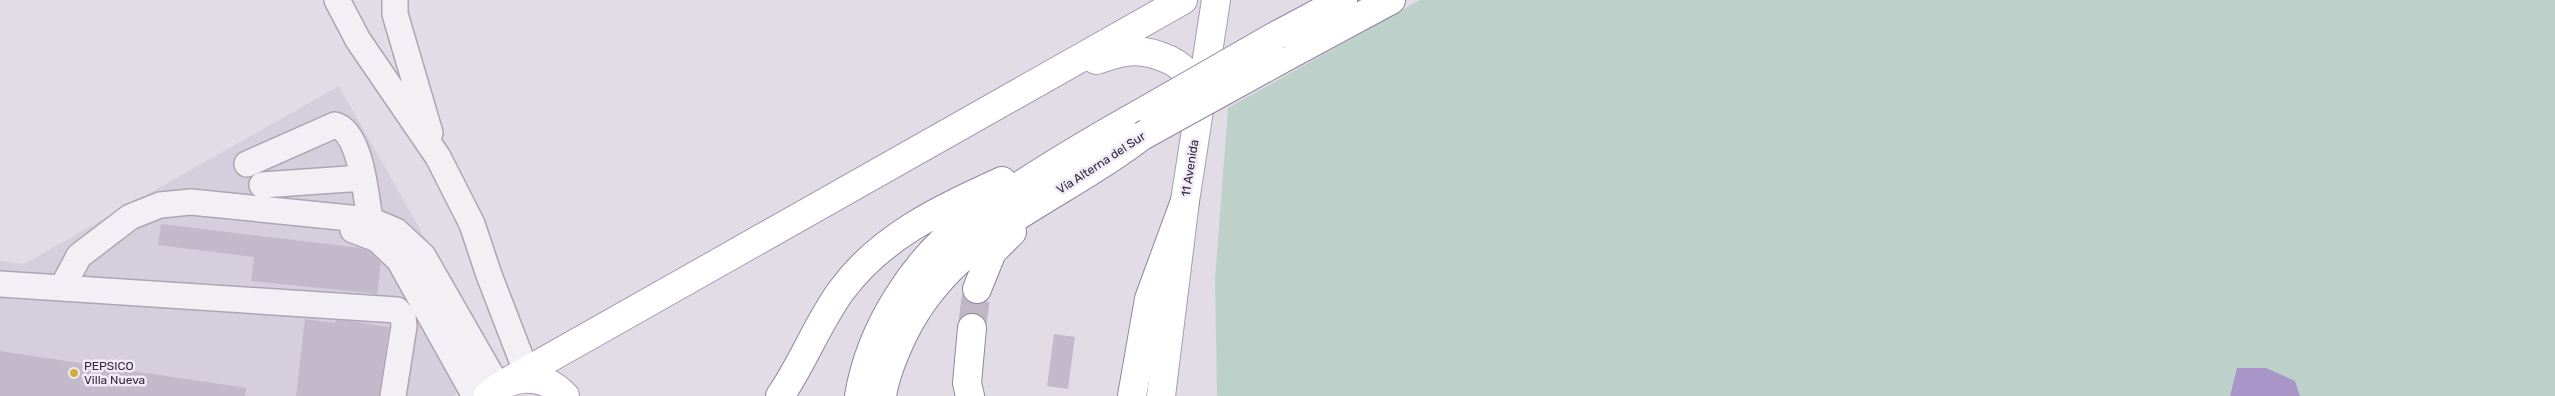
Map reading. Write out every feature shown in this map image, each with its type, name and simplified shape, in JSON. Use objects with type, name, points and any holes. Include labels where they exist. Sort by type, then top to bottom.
[{"type":"main road","points":[[499,386],[1183,0]]},
{"type":"main road","name":"11 Avenida","points":[[1162,391],[1185,202],[1216,0]]},
{"type":"main road","name":"Vía Alterna del Sur","points":[[882,396],[894,353],[914,313],[940,277],[980,241],[1278,48],[1342,0]]},
{"type":"main road","name":"Vía Alterna del Sur","points":[[859,396],[876,342],[893,305],[916,271],[968,219],[1080,146],[1148,110],[1278,48],[1391,0]]},
{"type":"main road","points":[[1061,70],[1127,51],[1142,51],[1157,55],[1177,65],[1187,73],[1195,87],[1200,107]]},
{"type":"main road","points":[[977,289],[992,252],[1003,238],[1136,141]]},
{"type":"main road","points":[[780,396],[840,292],[876,251],[899,234],[958,201],[1080,146]]},
{"type":"main road","points":[[1132,396],[1149,299],[1185,202]]},
{"type":"main road","points":[[499,386],[536,379],[548,383],[566,396],[571,362],[579,350],[606,326]]},
{"type":"main road","points":[[970,396],[967,383],[972,328]]},
{"type":"lane","points":[[337,0],[358,40],[438,157],[472,224],[506,318],[499,386]]},
{"type":"lane","points":[[395,0],[395,14],[438,157]]},
{"type":"lane","points":[[247,164],[335,125],[342,127],[348,134],[363,178],[370,220]]},
{"type":"lane","points":[[262,185],[363,178]]},
{"type":"lane","points":[[63,286],[80,256],[130,217],[160,205],[191,202],[370,220],[396,231],[423,256],[499,386]]},
{"type":"lane","points":[[63,286],[138,225],[162,215],[189,213],[355,230],[377,239],[399,260],[499,386]]},
{"type":"lane","points":[[0,284],[63,286],[397,310],[403,317],[404,326],[393,396]]},
{"type":"shaded area","points":[[339,86],[496,364],[453,396],[0,396],[0,261],[24,264]]},
{"type":"shaded area","points":[[2237,368],[2266,368],[2295,381],[2300,396],[2230,396]]},
{"type":"green space","points":[[1420,0],[2555,0],[2555,396],[1217,396],[1215,279],[1228,108]]},
{"type":"building","points":[[161,224],[361,248],[369,251],[381,263],[377,294],[251,281],[254,257],[158,245]]},
{"type":"building","points":[[962,293],[971,303],[983,303],[981,315],[974,313],[966,314],[959,320]]},
{"type":"building","points":[[305,319],[335,323],[336,320],[350,321],[389,327],[379,396],[296,396]]},
{"type":"building","points":[[1054,334],[1075,337],[1068,389],[1047,386]]},
{"type":"building","name":"PEPSICO Villa Nueva","points":[[0,351],[246,388],[245,396],[0,396]]},
{"type":"tunnel","points":[[972,328],[977,289]]},
{"type":"place","name":"PEPSICO Villa Nueva","points":[[74,373]]}]
